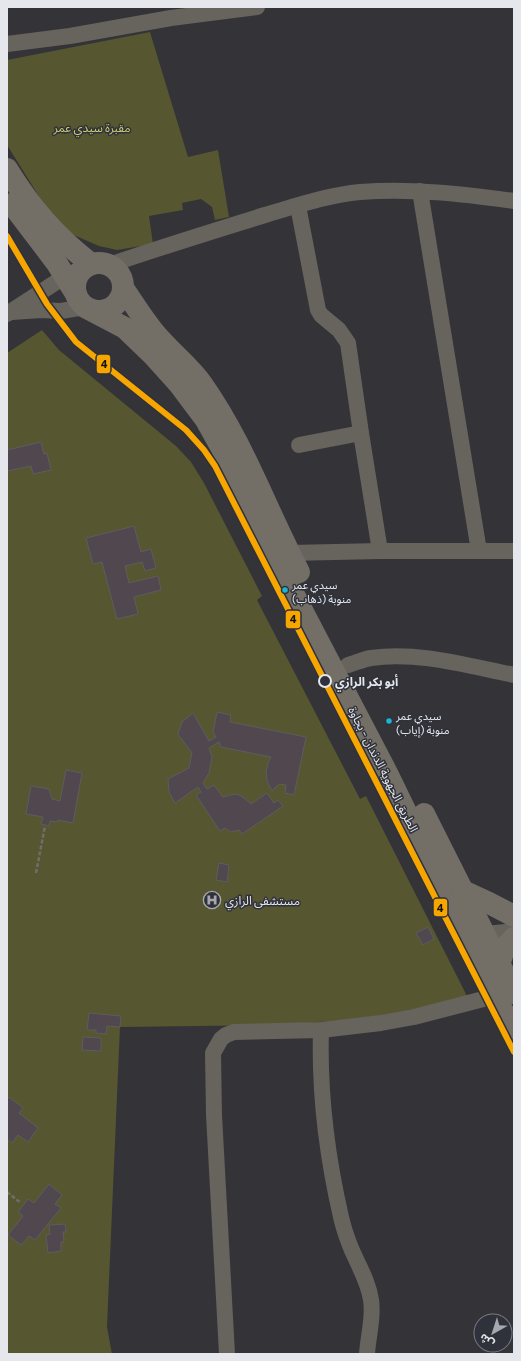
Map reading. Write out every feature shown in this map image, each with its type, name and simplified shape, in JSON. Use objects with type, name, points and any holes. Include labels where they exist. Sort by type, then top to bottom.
[{"type":"main road","name":"الطريق الجهوية الدندان - بجاوة","points":[[7,169],[32,206],[51,229],[75,251],[125,328],[152,354],[179,384],[206,420],[229,461],[246,503],[282,556],[348,666],[463,891],[473,932],[499,964],[504,995],[514,1034]]},
{"type":"main road","name":"الطريق الجهوية الدندان - بجاوة","points":[[7,197],[56,262],[94,280],[138,311],[160,339],[201,382],[239,445],[282,556],[387,773],[473,932],[504,995]]},
{"type":"main road","points":[[463,891],[514,916]]},
{"type":"main road","points":[[499,964],[506,947],[514,938]]},
{"type":"street","points":[[7,44],[70,36],[170,12],[257,7]]},
{"type":"street","points":[[8,313],[122,270],[132,257],[334,196],[358,192],[420,191],[482,196],[514,201]]},
{"type":"street","points":[[420,191],[479,551]]},
{"type":"street","points":[[298,206],[318,310],[321,315],[339,330],[348,343],[380,551]]},
{"type":"street","points":[[8,313],[61,310],[94,280]]},
{"type":"street","points":[[299,445],[361,433]]},
{"type":"street","points":[[282,556],[380,551],[514,551]]},
{"type":"street","points":[[348,666],[370,658],[419,658],[449,662],[514,675]]},
{"type":"street","points":[[473,932],[493,917],[514,916]]},
{"type":"street","points":[[473,932],[514,931]]},
{"type":"street","points":[[227,1354],[214,1115],[213,1053],[221,1039],[234,1032],[321,1030],[381,1023],[414,1017],[504,995]]},
{"type":"street","points":[[321,1030],[320,1059],[322,1093],[331,1170],[341,1219],[349,1243],[364,1278],[371,1301],[367,1354]]},
{"type":"path","points":[[36,873],[45,826]]},
{"type":"path","points":[[7,1192],[21,1203]]},
{"type":"green space","name":"مقبرة سيدي عمر","points":[[150,32],[188,157],[218,150],[229,217],[215,220],[212,207],[201,199],[182,203],[183,210],[149,216],[153,244],[117,250],[99,246],[69,233],[55,222],[7,145],[7,60]]},
{"type":"green space","name":"مستشفى الرازي","points":[[42,330],[59,350],[176,446],[191,462],[204,483],[262,596],[257,600],[360,799],[366,796],[469,1000],[384,1017],[277,1025],[120,1027],[107,1327],[112,1354],[7,1354],[7,353]]},
{"type":"building","points":[[41,442],[44,454],[47,453],[51,470],[33,474],[31,466],[7,471],[7,450]]},
{"type":"building","points":[[134,526],[141,552],[151,549],[156,568],[145,571],[142,562],[125,566],[129,583],[158,576],[161,590],[134,597],[138,614],[117,619],[102,562],[93,564],[86,538]]},
{"type":"building","points":[[217,712],[231,715],[230,722],[306,737],[294,795],[285,793],[286,785],[279,784],[272,791],[267,781],[266,772],[271,757],[221,747],[219,742],[209,748],[212,757],[209,773],[203,783],[207,789],[214,785],[223,797],[237,794],[251,804],[267,793],[274,803],[278,800],[283,806],[242,834],[239,830],[231,832],[225,828],[220,831],[196,795],[201,792],[198,787],[175,803],[169,792],[168,779],[189,768],[192,753],[178,734],[182,722],[193,713],[209,741],[216,737],[213,732]]},
{"type":"building","points":[[66,770],[82,773],[73,823],[58,820],[58,822],[50,821],[49,826],[41,824],[43,817],[26,814],[31,786],[49,789],[52,799],[60,801]]},
{"type":"building","points":[[219,863],[229,865],[227,882],[216,880]]},
{"type":"building","points":[[428,927],[434,939],[423,945],[416,933]]},
{"type":"building","points":[[89,1013],[121,1016],[120,1027],[107,1026],[106,1034],[96,1033],[96,1030],[87,1030]]},
{"type":"building","points":[[83,1037],[101,1038],[101,1051],[82,1050]]},
{"type":"building","points":[[9,1097],[23,1108],[19,1113],[38,1128],[28,1142],[18,1135],[12,1143],[7,1139],[7,1099]]},
{"type":"building","points":[[49,1184],[62,1195],[55,1204],[61,1208],[35,1240],[29,1236],[21,1245],[8,1235],[23,1216],[18,1212],[28,1199],[34,1203]]},
{"type":"building","points":[[65,1224],[66,1232],[63,1232],[64,1242],[61,1242],[61,1251],[48,1253],[46,1235],[50,1234],[49,1225]]},
{"type":"transit line","name":"4","points":[[7,236],[47,304],[76,342],[186,430],[204,450],[215,466],[514,1052]]},
{"type":"place","name":"سيدي عمر منوبة (ذهاب)","points":[[285,590]]},
{"type":"place","name":"أبو بكر الرازي","points":[[325,681]]},
{"type":"place","name":"سيدي عمر منوبة (إياب)","points":[[389,721]]},
{"type":"place","name":"مستشفى الرازي","points":[[212,900]]}]
